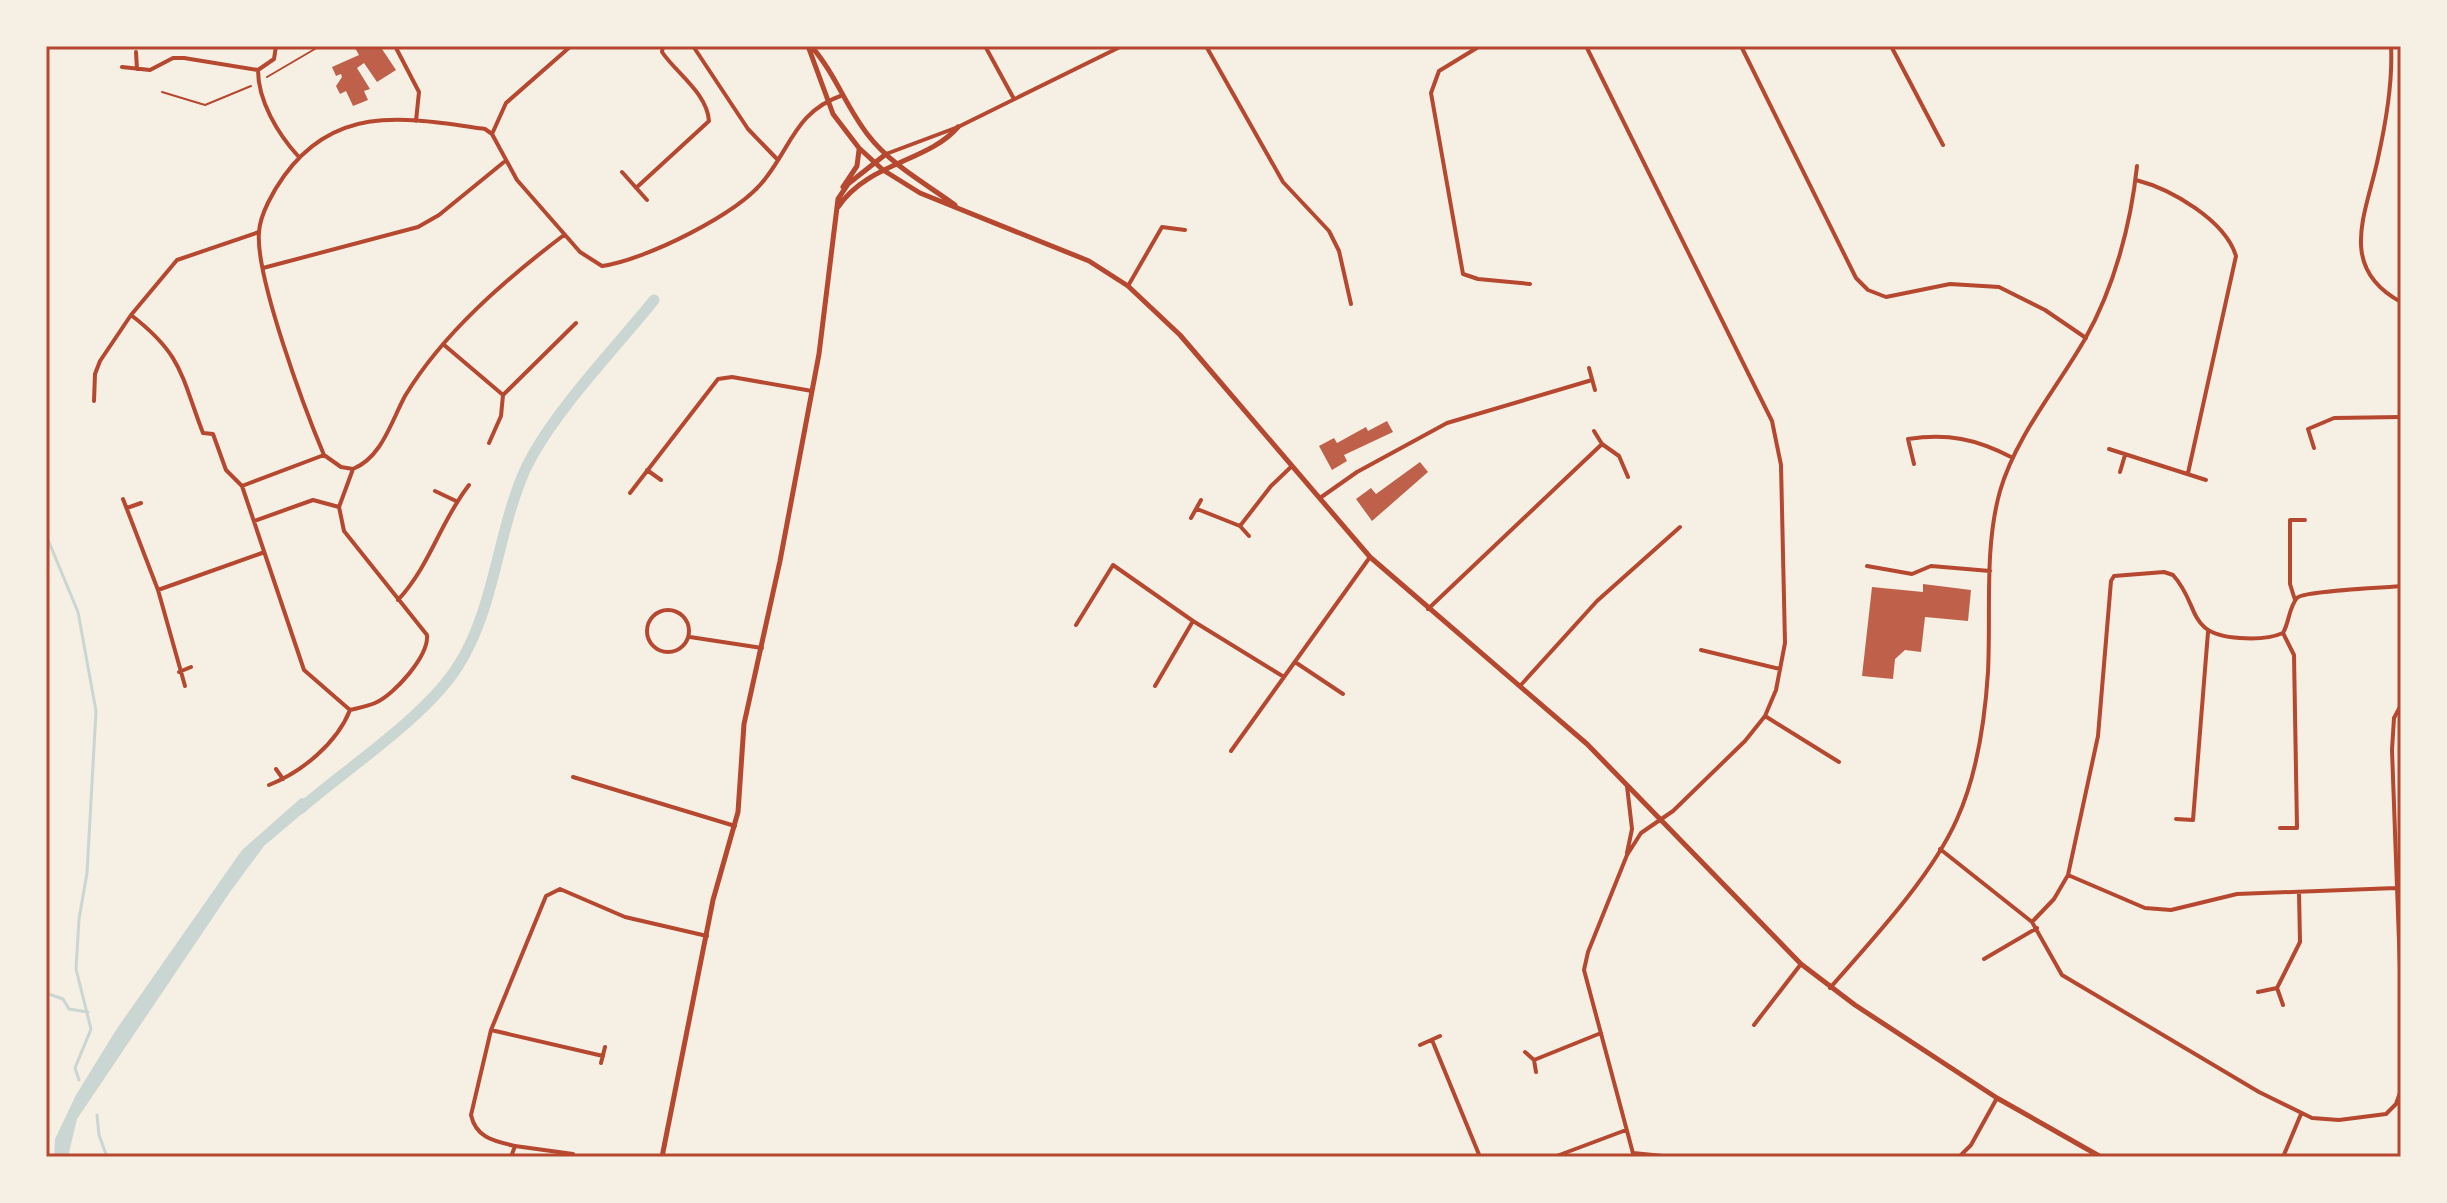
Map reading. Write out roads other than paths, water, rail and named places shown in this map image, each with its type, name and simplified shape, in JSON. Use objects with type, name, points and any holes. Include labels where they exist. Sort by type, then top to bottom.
[{"type":"street","points":[[122,67],[160,68],[173,58],[184,58],[258,70],[274,59],[276,46]]},
{"type":"street","points":[[395,46],[419,92],[416,121]]},
{"type":"street","points":[[492,134],[506,103],[571,46]]},
{"type":"street","points":[[636,188],[709,121],[682,72],[670,64],[662,52],[663,46]]},
{"type":"street","points":[[693,46],[748,129],[776,158]]},
{"type":"street","points":[[809,46],[828,66],[865,132],[894,165],[959,208]]},
{"type":"street","points":[[809,46],[826,100],[859,148],[874,163],[920,193],[1089,261],[1128,286],[1180,335],[1370,557],[1626,782],[1801,964],[1830,988],[1997,1098],[2101,1157]]},
{"type":"street","points":[[985,46],[1014,99]]},
{"type":"street","points":[[841,192],[886,154],[958,127],[1122,46]]},
{"type":"street","points":[[1206,46],[1283,182],[1329,231],[1339,251],[1351,304]]},
{"type":"street","points":[[1480,46],[1439,71],[1431,93],[1463,274],[1478,279],[1530,284]]},
{"type":"street","points":[[1586,46],[1772,421],[1781,465],[1785,643],[1781,669],[1765,716],[1745,741],[1673,811],[1641,833],[1627,855],[1588,952],[1584,970],[1634,1155],[1673,1157]]},
{"type":"street","points":[[1741,46],[1856,278],[1868,290],[1886,297],[1950,284],[1999,287],[2045,310],[2086,338]]},
{"type":"street","points":[[1891,46],[1943,145]]},
{"type":"street","points":[[2391,46],[2383,132],[2360,224],[2360,247],[2370,274],[2380,288],[2401,302]]},
{"type":"street","points":[[136,52],[137,69]]},
{"type":"street","points":[[258,70],[258,82],[283,139],[298,156]]},
{"type":"street","points":[[564,235],[443,344],[407,394],[372,458],[353,469],[341,467],[324,455],[273,306],[263,268],[259,232],[279,184],[298,156],[340,127],[385,120],[485,129],[492,134],[504,162],[564,235],[593,263],[602,266],[629,259],[689,232],[754,191],[767,177],[803,119],[826,100],[843,95]]},
{"type":"street","points":[[835,211],[867,178],[947,140],[958,127]]},
{"type":"street","points":[[662,1157],[713,900],[735,826],[744,724],[762,648],[812,391],[826,308],[835,211],[841,192],[857,166],[859,148]]},
{"type":"street","points":[[263,268],[418,227],[439,215],[504,162]]},
{"type":"street","points":[[1830,988],[1876,935],[1940,849],[1957,818],[1980,737],[1988,671],[1991,571],[2000,492],[2012,458],[2086,338],[2114,271],[2137,166]]},
{"type":"street","points":[[622,172],[647,200]]},
{"type":"street","points":[[2136,180],[2154,185],[2216,227],[2232,242],[2236,256],[2188,473]]},
{"type":"street","points":[[1128,286],[1162,227],[1185,230]]},
{"type":"street","points":[[94,401],[95,374],[100,361],[131,315],[177,260],[259,232]]},
{"type":"street","points":[[131,315],[154,332],[177,360],[203,433],[213,434],[226,470],[242,486],[262,553],[304,670],[350,710]]},
{"type":"street","points":[[489,443],[501,416],[503,395],[576,323]]},
{"type":"street","points":[[443,344],[503,395]]},
{"type":"street","points":[[1589,368],[1595,390]]},
{"type":"street","points":[[630,493],[718,379],[732,377],[812,391]]},
{"type":"street","points":[[1320,498],[1357,472],[1447,423],[1592,380]]},
{"type":"street","points":[[2314,448],[2308,429],[2334,418],[2401,417]]},
{"type":"street","points":[[1594,431],[1602,444],[1619,456],[1628,477]]},
{"type":"street","points":[[1914,464],[1908,439],[1940,434],[1973,439],[2012,458]]},
{"type":"street","points":[[1428,609],[1602,444]]},
{"type":"street","points":[[2109,449],[2206,480]]},
{"type":"street","points":[[242,486],[324,455]]},
{"type":"street","points":[[2120,472],[2125,455]]},
{"type":"street","points":[[1240,526],[1271,486],[1292,466]]},
{"type":"street","points":[[269,785],[283,779],[321,751],[343,727],[350,710],[382,698],[427,650],[427,635],[354,548],[344,531],[339,507],[353,469]]},
{"type":"street","points":[[647,470],[661,480]]},
{"type":"street","points":[[398,600],[419,577],[456,501],[469,485]]},
{"type":"street","points":[[435,491],[456,501]]},
{"type":"street","points":[[123,499],[158,590],[185,686]]},
{"type":"street","points":[[253,521],[313,500],[339,507]]},
{"type":"street","points":[[1191,518],[1201,500]]},
{"type":"street","points":[[127,508],[141,503]]},
{"type":"street","points":[[1197,509],[1240,526],[1249,536]]},
{"type":"street","points":[[2280,828],[2297,828],[2294,655],[2283,633],[2295,600],[2290,584],[2290,520],[2305,520]]},
{"type":"street","points":[[1520,687],[1597,601],[1680,527]]},
{"type":"street","points":[[158,590],[262,553]]},
{"type":"street","points":[[1231,751],[1370,557]]},
{"type":"street","points":[[1076,625],[1113,565],[1193,621],[1284,677]]},
{"type":"street","points":[[1867,566],[1912,574],[1931,566],[1991,571]]},
{"type":"street","points":[[2032,922],[2054,899],[2068,875],[2098,736],[2111,581],[2121,574],[2173,575],[2194,617],[2208,632],[2248,639],[2283,633]]},
{"type":"street","points":[[2295,600],[2308,592],[2367,591],[2401,586]]},
{"type":"street","points":[[661,610],[676,612],[684,617],[690,637],[684,645],[666,652],[651,644],[646,627],[661,610]]},
{"type":"street","points":[[1155,686],[1193,621]]},
{"type":"street","points":[[2176,819],[2193,820],[2208,632]]},
{"type":"street","points":[[690,637],[762,648]]},
{"type":"street","points":[[1701,650],[1781,669]]},
{"type":"street","points":[[1294,662],[1343,694]]},
{"type":"street","points":[[179,672],[191,667]]},
{"type":"street","points":[[2401,705],[2394,718],[2392,750],[2401,996]]},
{"type":"street","points":[[1765,716],[1839,762]]},
{"type":"street","points":[[276,769],[283,779]]},
{"type":"street","points":[[573,777],[735,826]]},
{"type":"street","points":[[1626,782],[1632,829],[1627,855]]},
{"type":"street","points":[[1940,849],[2032,922],[2062,975],[2301,1114],[2323,1120],[2379,1116],[2396,1104],[2401,1090]]},
{"type":"street","points":[[2068,875],[2145,908],[2171,910],[2237,894],[2396,888]]},
{"type":"street","points":[[573,1154],[494,1141],[473,1128],[471,1115],[491,1030],[546,896],[552,891],[575,893],[638,920],[707,936]]},
{"type":"street","points":[[2283,1005],[2277,988],[2300,942],[2299,892]]},
{"type":"street","points":[[1984,959],[2037,928]]},
{"type":"street","points":[[1754,1025],[1801,964]]},
{"type":"street","points":[[2258,992],[2277,988]]},
{"type":"street","points":[[491,1030],[603,1056]]},
{"type":"street","points":[[1534,1060],[1601,1033]]},
{"type":"street","points":[[1420,1045],[1440,1036]]},
{"type":"street","points":[[1432,1040],[1480,1157]]},
{"type":"street","points":[[601,1063],[605,1047]]},
{"type":"street","points":[[1525,1052],[1534,1060],[1536,1072]]},
{"type":"street","points":[[1959,1157],[1971,1145],[1997,1098]]},
{"type":"street","points":[[2283,1157],[2301,1114]]},
{"type":"street","points":[[1554,1157],[1626,1130]]},
{"type":"street","points":[[511,1157],[515,1146]]},
{"type":"waterway","points":[[300,809],[407,723],[458,666],[480,620],[516,494],[536,449],[584,383],[654,300]]},
{"type":"waterway","points":[[46,535],[78,612],[96,711],[87,873],[79,919],[76,969],[91,1029],[75,1068],[79,1080]]},
{"type":"waterway","points":[[46,993],[63,999],[69,1009],[88,1012]]},
{"type":"waterway","points":[[97,1115],[99,1135],[107,1157]]}]
